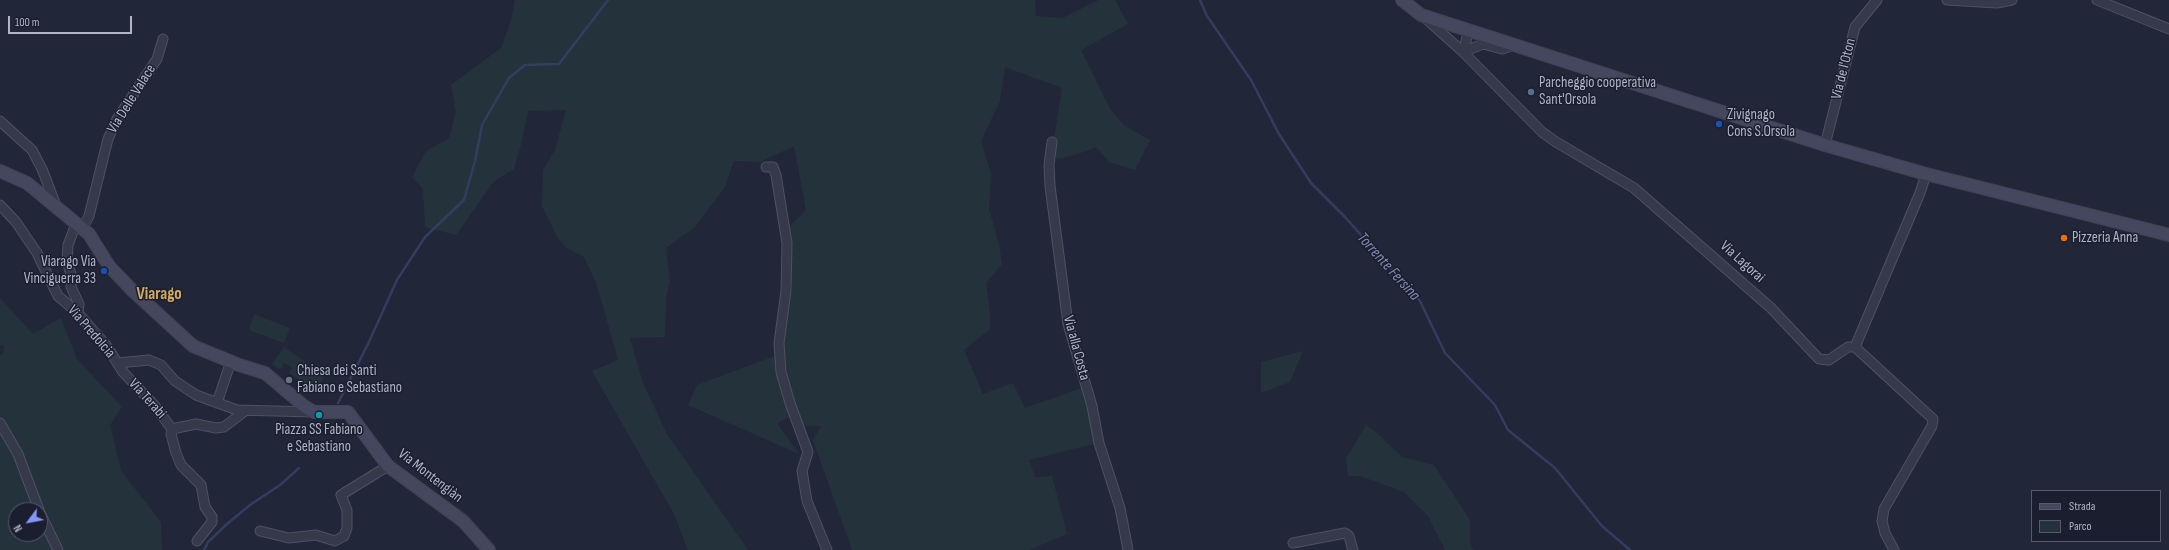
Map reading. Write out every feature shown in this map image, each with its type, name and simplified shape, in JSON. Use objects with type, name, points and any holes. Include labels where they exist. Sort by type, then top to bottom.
[{"type":"main road","name":"Via Lagorai","points":[[1402,0],[1421,15],[1825,145],[1926,174],[2169,235]]},
{"type":"main road","points":[[0,171],[27,183],[89,234],[109,266],[132,290],[193,346],[231,362],[265,373],[304,406],[314,412]]},
{"type":"main road","name":"Via Montengiàn","points":[[314,412],[348,412],[388,466],[463,521],[489,550]]},
{"type":"street","name":"Via de l'Oton","points":[[1825,145],[1855,27],[1878,0]]},
{"type":"street","points":[[1947,0],[1973,0],[1997,3],[2012,0]]},
{"type":"street","points":[[2098,0],[2169,29]]},
{"type":"street","name":"Via Lagorai","points":[[1421,15],[1463,52],[1542,132],[1556,142],[1634,188],[1771,308],[1819,359],[1829,360],[1848,347],[1855,348]]},
{"type":"street","points":[[1463,52],[1469,30]]},
{"type":"street","name":"Via Delle Valace","points":[[78,313],[79,304],[71,287],[72,278],[67,261],[68,245],[79,226],[89,216],[108,139],[117,119],[157,60],[163,39]]},
{"type":"street","name":"Via Lagorai","points":[[1463,52],[1483,44],[1502,49],[1514,45]]},
{"type":"street","points":[[0,121],[32,150],[42,169],[57,208]]},
{"type":"street","name":"Via alla Costa","points":[[1052,142],[1049,165],[1050,186],[1058,237],[1068,324],[1092,406],[1099,443],[1120,508],[1128,550]]},
{"type":"street","points":[[766,167],[773,167],[776,175],[787,243],[786,291],[779,343],[781,372],[790,403],[808,452],[802,471],[807,501],[827,550]]},
{"type":"street","points":[[1894,550],[1885,533],[1882,522],[1884,509],[1932,426],[1933,419],[1855,348],[1920,193],[1926,174]]},
{"type":"street","name":"Via Predolcia","points":[[0,205],[16,222],[37,252],[58,296],[78,313],[106,345],[118,363],[149,360],[161,365],[175,381],[196,394],[217,403],[245,411],[314,412]]},
{"type":"street","points":[[217,403],[231,362]]},
{"type":"street","name":"Via Terabi","points":[[118,363],[123,372],[154,405],[172,428],[196,424],[216,428],[224,427],[245,411]]},
{"type":"street","points":[[0,423],[18,454],[36,502]]},
{"type":"street","points":[[172,428],[171,434],[181,465],[201,485],[206,507],[212,517],[212,522],[197,541]]},
{"type":"street","points":[[260,531],[289,538],[316,535],[335,541],[344,536],[347,528],[347,510],[341,495],[388,466]]},
{"type":"street","points":[[48,529],[58,550]]},
{"type":"street","points":[[1293,543],[1345,533],[1349,536],[1352,550]]},
{"type":"green space","points":[[515,0],[1035,0],[1036,16],[1063,18],[1099,0],[1115,0],[1128,24],[1081,50],[1110,109],[1125,126],[1150,140],[1135,170],[1109,162],[1096,147],[1078,154],[1057,159],[1052,151],[1062,88],[1005,67],[1000,101],[981,141],[991,174],[989,209],[999,244],[1002,264],[986,283],[990,312],[990,329],[964,350],[983,394],[1013,383],[1025,408],[1084,387],[1094,444],[1029,460],[1035,477],[1052,476],[1067,534],[1030,550],[852,550],[813,440],[821,426],[802,426],[789,385],[784,357],[783,332],[792,290],[785,231],[806,210],[794,146],[760,162],[734,161],[725,187],[695,227],[666,248],[670,280],[666,298],[665,337],[630,338],[643,383],[667,434],[748,550],[688,550],[674,514],[592,371],[618,360],[597,285],[584,257],[567,248],[557,237],[542,206],[543,170],[555,150],[566,110],[528,111],[522,141],[514,169],[494,181],[456,235],[425,227],[423,189],[412,177],[426,151],[449,138],[456,112],[451,85],[501,48],[511,21]]},
{"type":"green space","points":[[0,298],[33,334],[61,318],[77,359],[122,407],[110,425],[121,471],[161,522],[162,550],[0,550],[0,355],[4,352],[4,346],[0,345]]},
{"type":"green space","points":[[254,314],[290,328],[284,343],[249,330]]},
{"type":"green space","points":[[284,347],[325,375],[315,391],[289,373],[292,368],[284,363],[280,370],[272,364]]},
{"type":"green space","points":[[1303,351],[1290,382],[1261,393],[1261,362]]},
{"type":"green space","points":[[775,356],[790,417],[777,423],[799,454],[688,405],[697,385]]},
{"type":"green space","points":[[1366,425],[1377,433],[1402,457],[1434,465],[1470,520],[1470,543],[1473,550],[1445,550],[1428,516],[1404,492],[1360,476],[1348,476],[1346,459]]},
{"type":"waterway","points":[[338,403],[368,344],[397,280],[425,237],[464,200],[475,161],[482,125],[509,78],[525,65],[559,64],[608,0]]},
{"type":"waterway","name":"Torrente Fersina","points":[[1200,0],[1207,16],[1251,80],[1279,134],[1311,183],[1345,217],[1420,301],[1445,353],[1495,405],[1508,430],[1555,468],[1602,526],[1630,550]]},
{"type":"waterway","points":[[204,550],[208,542],[227,524],[250,505],[280,485],[299,468]]},
{"type":"place","name":"Parcheggio cooperativa Sant'Orsola","points":[[1531,92]]},
{"type":"place","name":"Zivignago Cons S.Orsola","points":[[1719,124]]},
{"type":"place","name":"Pizzeria Anna","points":[[2064,238]]},
{"type":"place","name":"Viarago Via Vinciguerra 33","points":[[104,271]]},
{"type":"place","name":"Chiesa dei Santi Fabiano e Sebastiano","points":[[289,380]]},
{"type":"place","name":"Piazza SS Fabiano e Sebastiano","points":[[319,415]]},
{"type":"district","name":"Viarago","points":[[159,295]]}]
